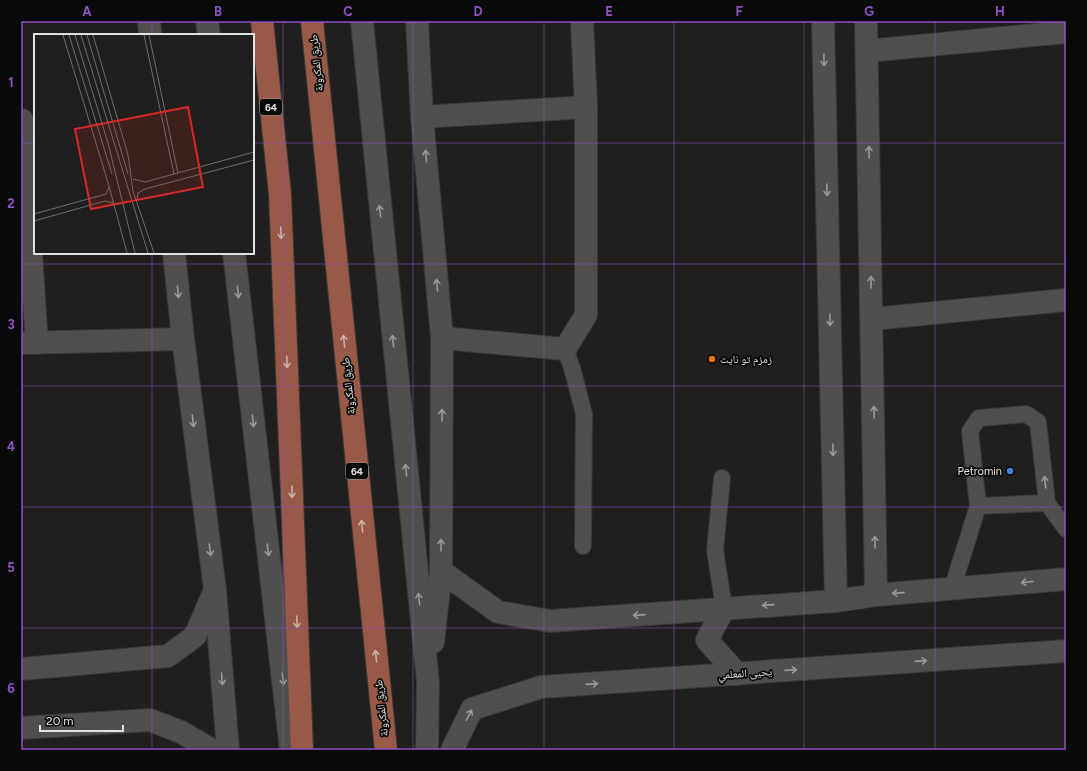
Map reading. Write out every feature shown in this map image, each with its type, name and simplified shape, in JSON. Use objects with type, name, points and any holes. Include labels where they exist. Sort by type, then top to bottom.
[{"type":"main road","name":"64","points":[[262,21],[280,194],[302,750]]},
{"type":"main road","name":"طريق المكرونة","points":[[312,21],[386,750]]},
{"type":"street","points":[[149,21],[150,34]]},
{"type":"street","points":[[207,21],[209,34]]},
{"type":"street","points":[[362,21],[428,682],[440,750]]},
{"type":"street","points":[[416,21],[422,117],[442,338],[441,571],[428,682],[427,750]]},
{"type":"street","points":[[442,338],[565,349],[586,315],[586,108],[582,21]]},
{"type":"street","points":[[824,21],[836,601]]},
{"type":"street","points":[[866,21],[876,595]]},
{"type":"street","points":[[867,51],[1066,32]]},
{"type":"street","points":[[422,117],[586,108]]},
{"type":"street","points":[[26,120],[29,343],[183,339]]},
{"type":"street","points":[[174,254],[183,339],[215,590],[228,750]]},
{"type":"street","points":[[234,254],[291,750]]},
{"type":"street","points":[[872,319],[1066,300]]},
{"type":"street","points":[[441,571],[498,612],[550,621],[836,601],[876,595],[1066,579]]},
{"type":"street","points":[[21,669],[168,656],[195,636],[215,590]]},
{"type":"street","points":[[724,608],[707,640],[737,674]]},
{"type":"street","name":"يحيى المعلمي","points":[[452,750],[472,709],[541,687],[1066,651]]},
{"type":"street","points":[[21,728],[150,720],[181,732],[212,750]]},
{"type":"lane","points":[[565,349],[572,368],[584,414],[583,546]]},
{"type":"lane","points":[[952,589],[978,506],[970,431],[979,418],[1026,414],[1038,422],[1047,503],[1066,528]]},
{"type":"lane","points":[[722,478],[715,550],[724,608]]},
{"type":"lane","points":[[978,506],[1047,503]]},
{"type":"place","name":"زمزم تو نايت","points":[[712,359]]},
{"type":"place","name":"Petromin","points":[[1010,471]]}]
